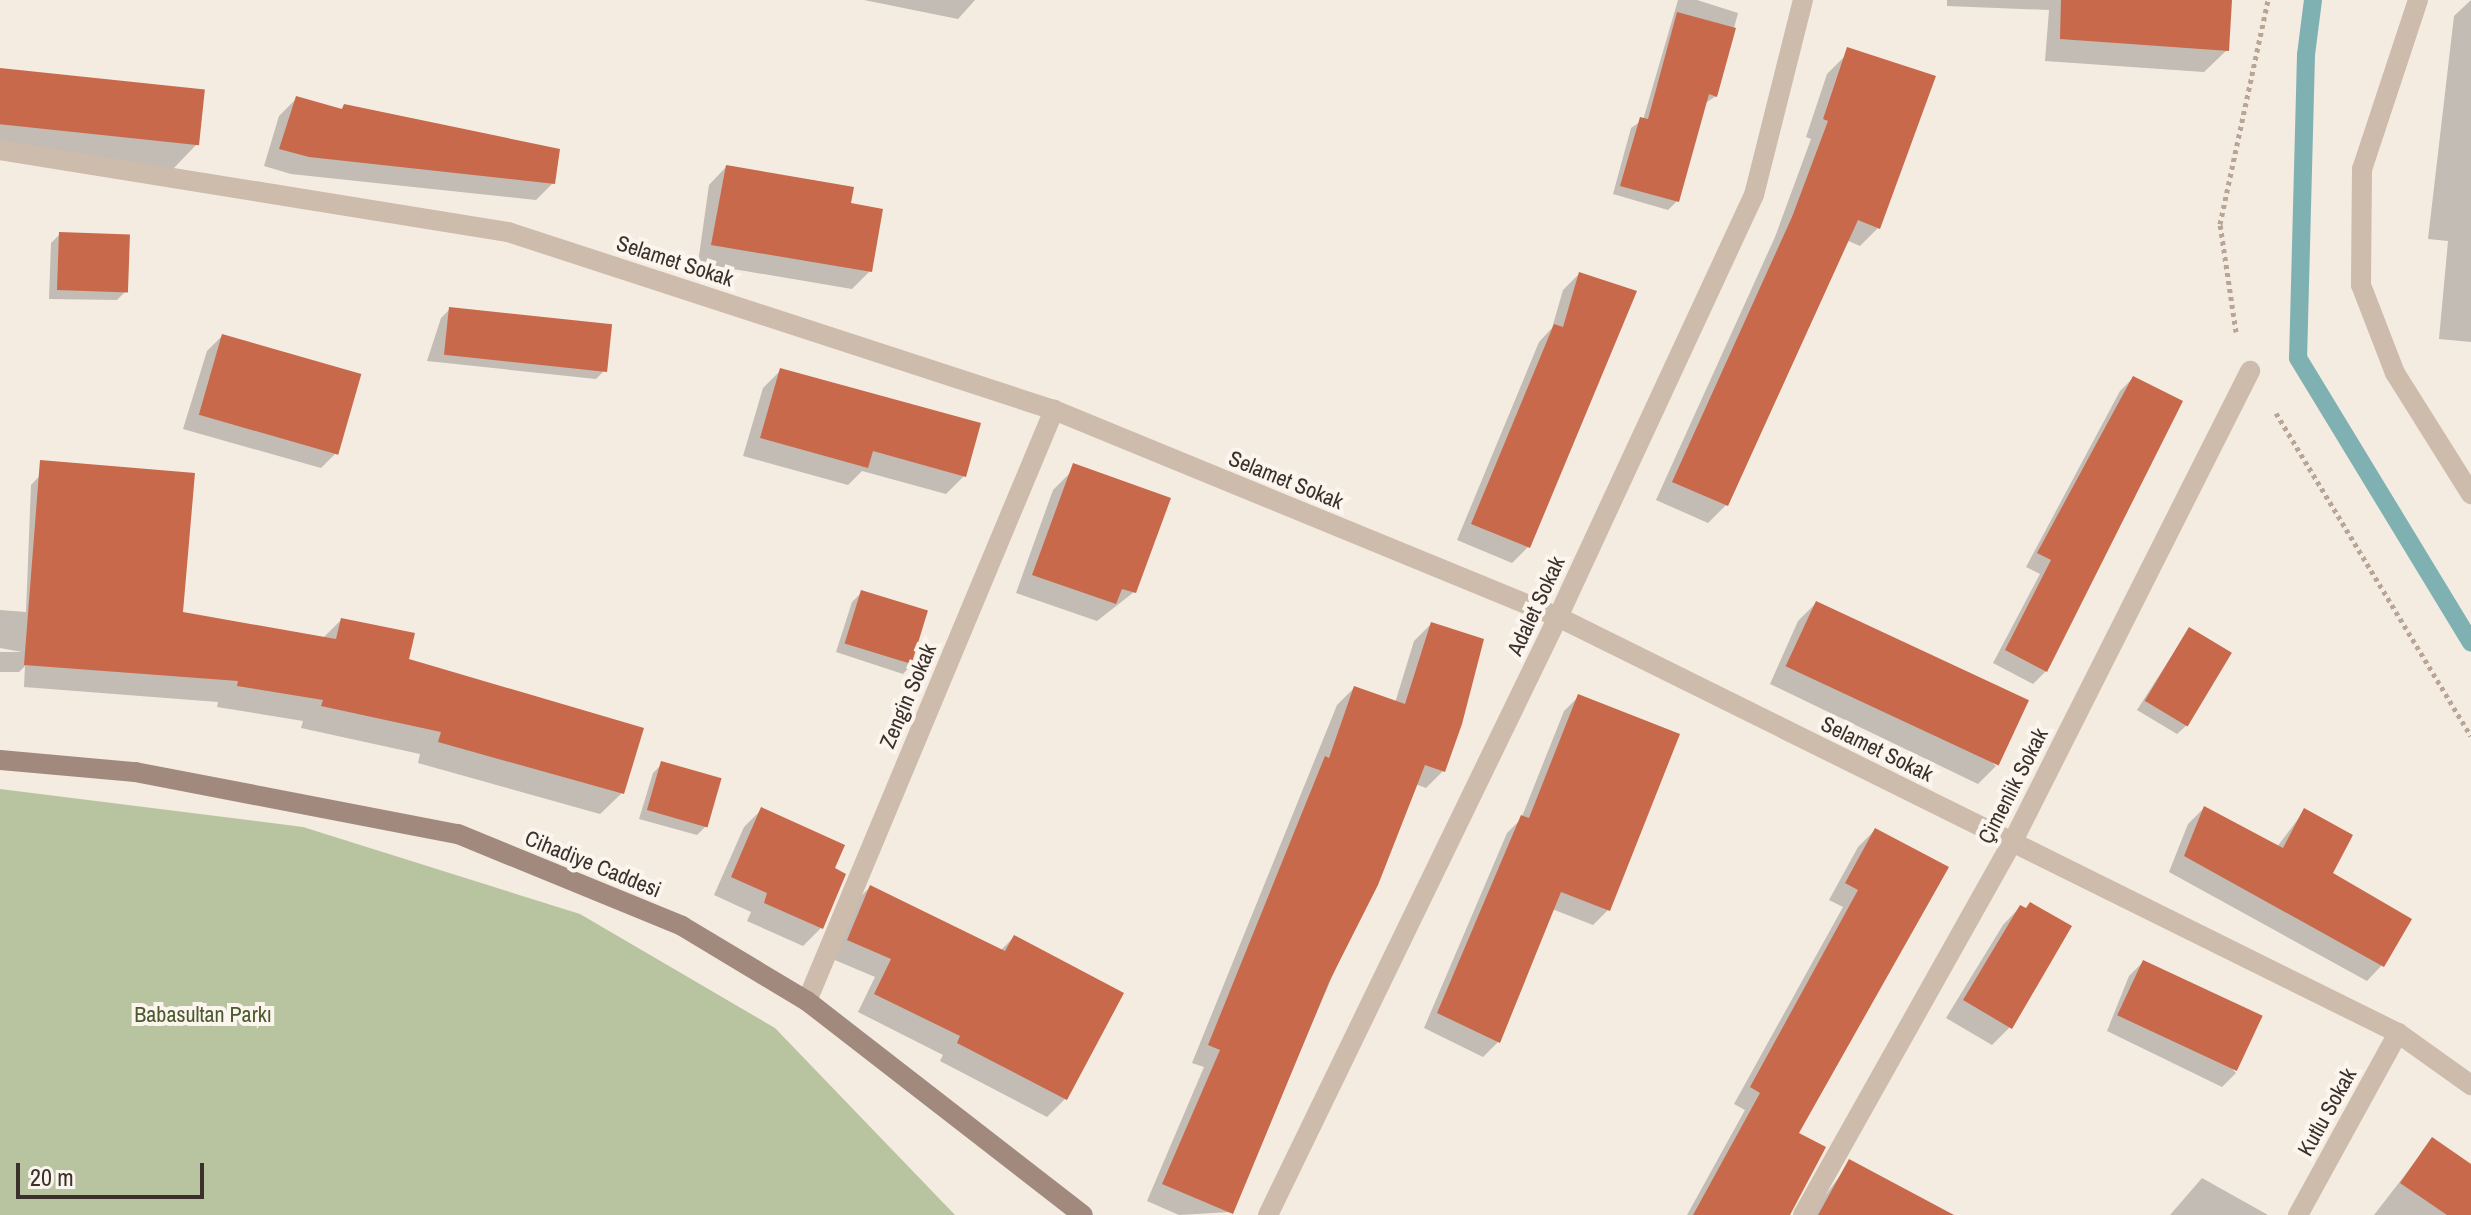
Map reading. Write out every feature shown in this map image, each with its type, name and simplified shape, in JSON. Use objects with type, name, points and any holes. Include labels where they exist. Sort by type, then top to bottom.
[{"type":"street","name":"Adalet Sokak","points":[[1268,1215],[1558,617],[1754,195],[1803,0]]},
{"type":"street","points":[[2418,0],[2362,169],[2361,285],[2395,373],[2471,494]]},
{"type":"street","name":"Selamet Sokak","points":[[0,150],[508,232],[1054,410],[1558,617],[2398,1033],[2471,1085]]},
{"type":"street","name":"Çimenlik Sokak","points":[[1803,1215],[2012,843],[2250,371]]},
{"type":"street","name":"Zengin Sokak","points":[[807,1001],[1054,410]]},
{"type":"street","name":"Cihadiye Caddesi","points":[[0,760],[135,772],[458,834],[682,926],[807,1001],[1083,1215]]},
{"type":"street","name":"Kutlu Sokak","points":[[2298,1215],[2398,1033]]},
{"type":"path","points":[[2268,0],[2220,224],[2231,317],[2250,371],[2471,736]]},
{"type":"green space","name":"Babasultan Parkı","points":[[0,789],[303,827],[580,914],[775,1028],[955,1215],[0,1215]]},
{"type":"building","points":[[2061,0],[2232,0],[2229,51],[2060,39]]},
{"type":"building","points":[[1677,12],[1736,28],[1717,97],[1709,94],[1679,202],[1620,186],[1640,117],[1648,119]]},
{"type":"building","points":[[1847,47],[1936,76],[1880,229],[1858,220],[1728,506],[1672,482],[1792,217],[1828,121],[1823,119]]},
{"type":"building","points":[[0,68],[205,90],[199,145],[0,124]]},
{"type":"building","points":[[296,96],[342,109],[344,104],[560,149],[555,184],[309,157],[279,149]]},
{"type":"building","points":[[726,165],[854,187],[851,203],[883,209],[872,272],[711,245]]},
{"type":"building","points":[[59,232],[130,234],[128,292],[57,290]]},
{"type":"building","points":[[1579,272],[1637,291],[1530,548],[1471,524],[1554,324],[1563,327]]},
{"type":"building","points":[[449,307],[612,324],[607,372],[444,355]]},
{"type":"building","points":[[222,334],[361,374],[338,455],[199,415]]},
{"type":"building","points":[[780,368],[981,423],[966,477],[873,451],[868,468],[760,438]]},
{"type":"building","points":[[2133,376],[2183,401],[2047,672],[2005,650],[2051,560],[2037,553]]},
{"type":"building","points":[[40,460],[195,473],[183,612],[336,639],[341,618],[415,633],[409,659],[644,728],[624,794],[438,742],[441,732],[321,706],[323,700],[237,686],[238,681],[24,665]]},
{"type":"building","points":[[1073,463],[1171,498],[1136,593],[1122,589],[1116,604],[1032,575]]},
{"type":"building","points":[[861,590],[928,610],[912,664],[845,644]]},
{"type":"building","points":[[1816,601],[2029,700],[1999,766],[1786,666]]},
{"type":"building","points":[[1431,622],[1484,639],[1462,724],[1445,772],[1425,765],[1378,885],[1330,980],[1233,1214],[1162,1184],[1220,1050],[1208,1045],[1325,756],[1329,758],[1354,686],[1405,704]]},
{"type":"building","points":[[2189,627],[2232,653],[2188,726],[2145,701]]},
{"type":"building","points":[[1578,694],[1680,734],[1610,911],[1561,892],[1500,1043],[1437,1013],[1521,815],[1529,818]]},
{"type":"building","points":[[661,761],[722,778],[708,827],[647,810]]},
{"type":"building","points":[[2204,806],[2283,848],[2304,808],[2353,835],[2333,873],[2412,919],[2384,967],[2184,856]]},
{"type":"building","points":[[761,807],[845,845],[835,868],[846,874],[823,929],[764,903],[767,893],[731,877]]},
{"type":"building","points":[[1875,828],[1949,867],[1799,1133],[1826,1147],[1790,1215],[1693,1215],[1760,1093],[1750,1087],[1858,890],[1845,883]]},
{"type":"building","points":[[870,885],[1005,951],[1014,935],[1124,993],[1067,1100],[957,1043],[960,1036],[874,994],[891,959],[847,940]]},
{"type":"building","points":[[2030,902],[2072,926],[2012,1029],[1963,1000],[2020,905],[2026,908]]},
{"type":"building","points":[[2143,960],[2263,1016],[2237,1071],[2117,1015]]},
{"type":"building","points":[[2432,1137],[2471,1164],[2471,1215],[2447,1215],[2400,1183]]},
{"type":"building","points":[[1849,1159],[1954,1215],[1818,1215]]},
{"type":"waterway","points":[[2313,0],[2306,55],[2298,358],[2471,643]]}]
